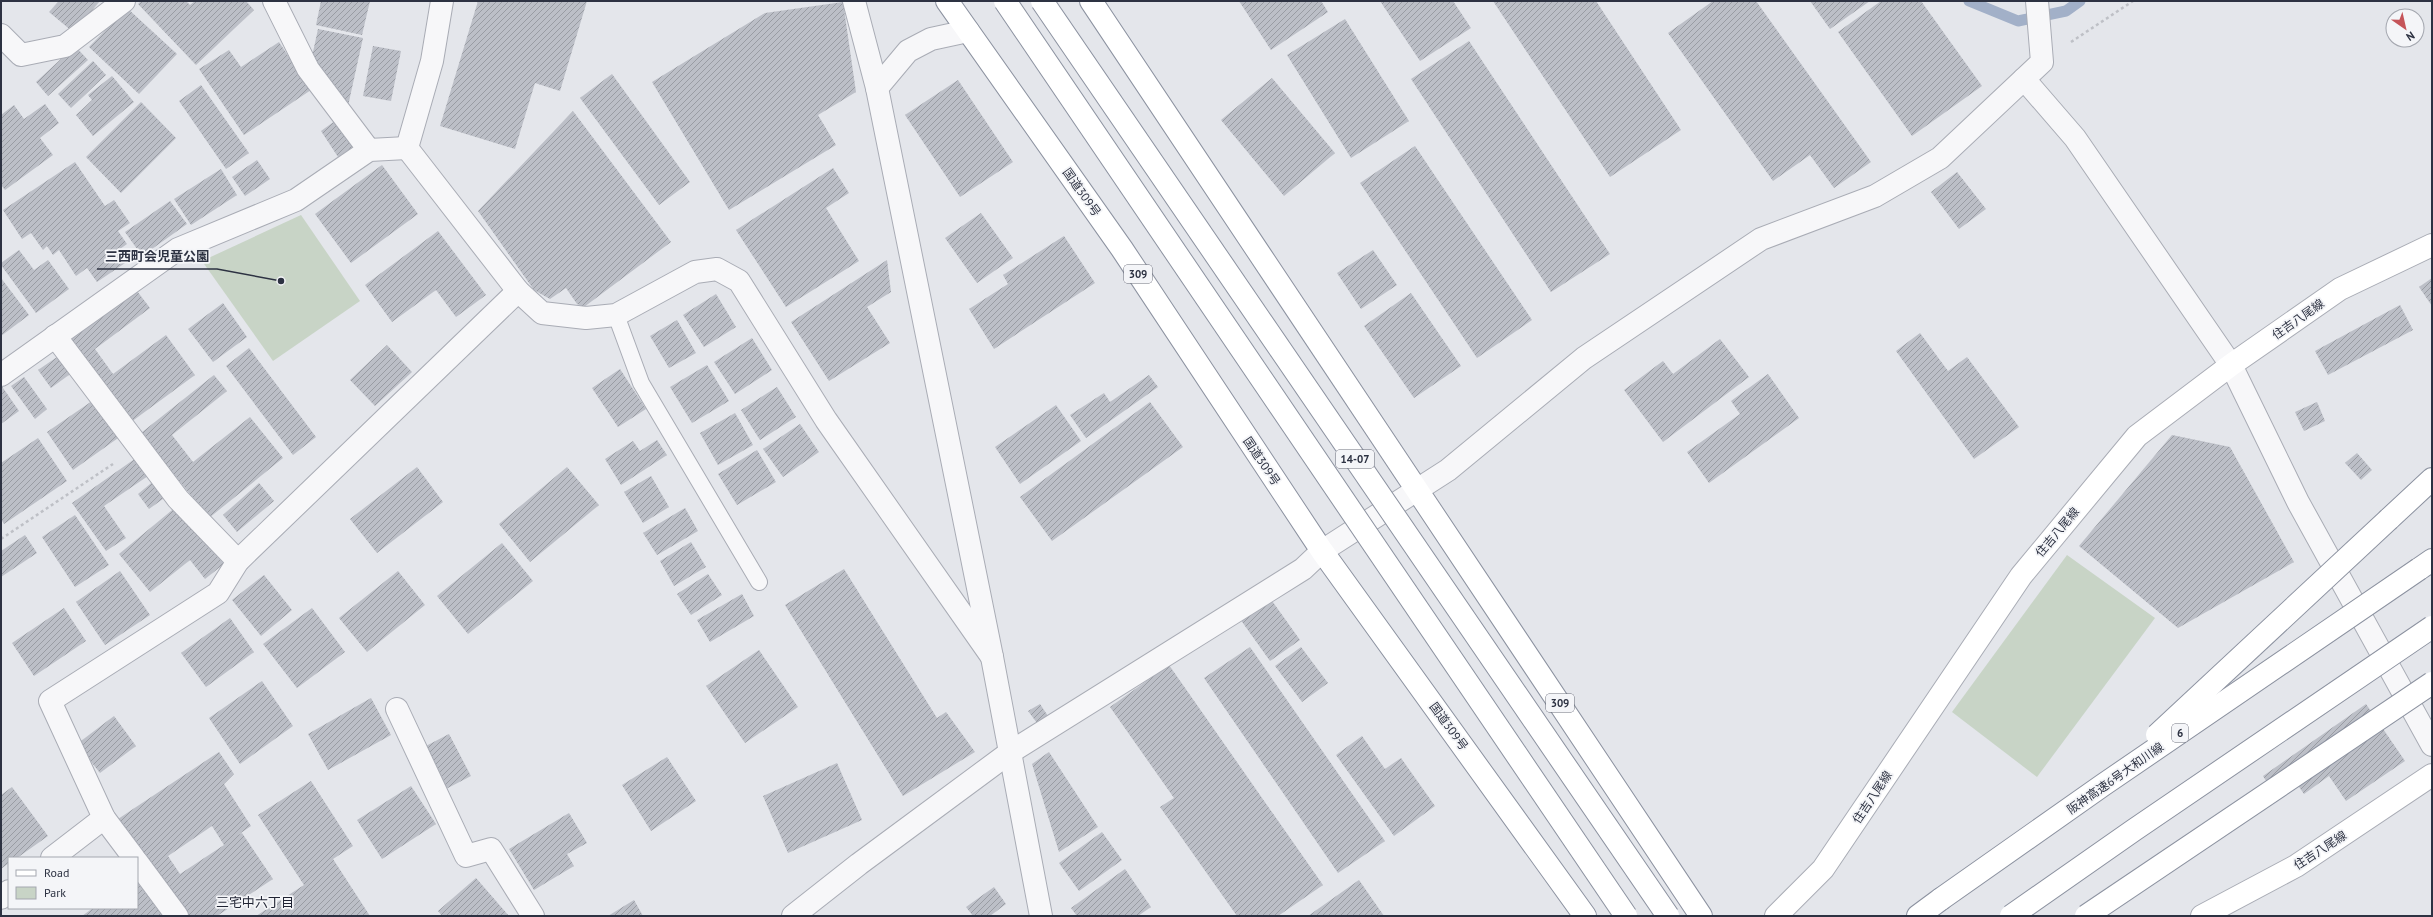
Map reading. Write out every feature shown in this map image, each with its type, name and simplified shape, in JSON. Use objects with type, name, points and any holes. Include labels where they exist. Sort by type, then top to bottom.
[{"type":"main road","name":"国道309号","points":[[947,1],[1122,249],[1322,552],[1585,916]]},
{"type":"main road","name":"14-07","points":[[1005,1],[1626,916]]},
{"type":"main road","name":"14-07","points":[[1042,1],[1668,916]]},
{"type":"main road","name":"309","points":[[1091,1],[1418,489],[1701,916]]},
{"type":"main road","name":"住吉八尾線","points":[[1776,916],[1823,869],[2021,576],[2137,436],[2231,365],[2340,290],[2432,245]]},
{"type":"main road","points":[[2103,785],[2432,478]]},
{"type":"main road","name":"阪神高速6号大和川線","points":[[1918,916],[2103,785],[2426,565]]},
{"type":"main road","points":[[2011,916],[2140,825],[2432,627]]},
{"type":"main road","points":[[2086,916],[2432,683]]},
{"type":"main road","name":"住吉八尾線","points":[[2202,916],[2296,866],[2432,775]]},
{"type":"street","points":[[1,35],[21,55],[65,46],[124,1]]},
{"type":"street","points":[[274,1],[308,69],[369,150]]},
{"type":"street","points":[[407,148],[432,62],[442,1]]},
{"type":"street","points":[[854,1],[877,88],[992,657],[1041,916]]},
{"type":"street","points":[[793,916],[859,864],[1009,753],[1303,569],[1322,552],[1448,470],[1584,358],[1761,238],[1875,196],[1940,158],[2024,79],[2041,51],[2037,1]]},
{"type":"street","points":[[877,88],[908,51],[931,39],[968,31]]},
{"type":"street","points":[[2024,79],[2075,138],[2231,365],[2298,502],[2432,745]]},
{"type":"street","points":[[1,375],[178,249],[296,200],[369,150],[407,148]]},
{"type":"street","points":[[407,148],[518,291],[542,313],[586,318],[616,315],[695,272],[717,269],[739,281],[826,420],[992,657]]},
{"type":"street","points":[[133,857],[104,818],[50,701],[218,593],[238,561],[518,291]]},
{"type":"street","points":[[55,336],[178,499],[238,561]]},
{"type":"street","points":[[397,709],[466,856],[491,849],[533,916]]},
{"type":"street","points":[[53,857],[104,818]]},
{"type":"street","points":[[138,863],[177,916]]},
{"type":"lane","points":[[616,315],[641,383],[759,582]]},
{"type":"path","points":[[2041,51],[2132,1]]},
{"type":"path","points":[[1,538],[139,447]]},
{"type":"green space","points":[[301,215],[360,301],[273,361],[202,261]]},
{"type":"green space","points":[[2067,555],[2155,618],[2037,777],[1952,712]]},
{"type":"building","points":[[59,1],[100,1],[73,32],[49,12]]},
{"type":"building","points":[[141,1],[186,1],[190,5],[195,1],[246,1],[254,10],[196,65],[138,4]]},
{"type":"building","points":[[321,1],[370,1],[362,35],[316,25]]},
{"type":"building","points":[[478,1],[587,1],[560,91],[535,83],[515,149],[440,126]]},
{"type":"building","points":[[1239,1],[1321,1],[1328,12],[1271,50]]},
{"type":"building","points":[[1380,1],[1453,1],[1471,28],[1420,61]]},
{"type":"building","points":[[1493,1],[1596,1],[1681,130],[1610,177]]},
{"type":"building","points":[[1713,1],[1756,1],[1871,162],[1834,188],[1810,155],[1773,181],[1668,33]]},
{"type":"building","points":[[1810,1],[1870,1],[1830,29]]},
{"type":"building","points":[[1881,1],[1921,1],[1982,86],[1912,136],[1838,32]]},
{"type":"building","points":[[843,2],[856,92],[818,115],[836,145],[729,210],[652,82],[765,13]]},
{"type":"building","points":[[127,8],[177,54],[139,94],[89,47]]},
{"type":"building","points":[[1345,19],[1409,121],[1351,158],[1287,55]]},
{"type":"building","points":[[318,29],[363,38],[348,106],[311,61]]},
{"type":"building","points":[[1469,41],[1610,254],[1551,292],[1411,79]]},
{"type":"building","points":[[279,42],[311,90],[244,135],[199,69],[229,50],[241,67]]},
{"type":"building","points":[[75,46],[88,60],[48,96],[36,82]]},
{"type":"building","points":[[373,46],[401,51],[391,101],[363,96]]},
{"type":"building","points":[[93,61],[106,75],[71,108],[58,94]]},
{"type":"building","points":[[612,74],[690,182],[659,205],[580,98]]},
{"type":"building","points":[[112,76],[134,102],[93,136],[76,115],[92,100],[88,95]]},
{"type":"building","points":[[1272,78],[1335,153],[1284,196],[1221,120]]},
{"type":"building","points":[[958,80],[1013,162],[960,197],[905,115]]},
{"type":"building","points":[[201,85],[249,153],[226,169],[179,101]]},
{"type":"building","points":[[141,102],[176,138],[121,193],[86,157]]},
{"type":"building","points":[[45,104],[59,123],[40,138],[53,155],[5,190],[1,185],[1,115],[14,105],[24,119]]},
{"type":"building","points":[[573,111],[671,242],[584,307],[577,304],[566,288],[550,299],[534,290],[478,211]]},
{"type":"building","points":[[339,118],[357,144],[338,157],[321,131]]},
{"type":"building","points":[[1415,146],[1532,320],[1477,358],[1360,183]]},
{"type":"building","points":[[257,160],[270,179],[245,196],[232,177]]},
{"type":"building","points":[[75,162],[105,206],[114,200],[130,223],[118,231],[127,244],[120,249],[128,261],[97,282],[87,268],[76,276],[59,250],[53,255],[47,246],[43,250],[31,233],[22,239],[3,210]]},
{"type":"building","points":[[382,165],[418,214],[351,263],[315,214]]},
{"type":"building","points":[[833,168],[849,193],[826,208],[859,261],[786,307],[736,230]]},
{"type":"building","points":[[221,169],[237,195],[191,225],[174,199]]},
{"type":"building","points":[[1957,172],[1986,209],[1959,229],[1931,192]]},
{"type":"building","points":[[170,201],[187,224],[142,256],[125,232]]},
{"type":"building","points":[[981,213],[1013,258],[977,283],[945,238]]},
{"type":"building","points":[[438,231],[486,295],[456,317],[436,290],[392,322],[365,285]]},
{"type":"building","points":[[1064,236],[1095,283],[994,349],[969,309],[1008,284],[1003,275]]},
{"type":"building","points":[[19,250],[34,270],[48,260],[69,289],[36,313],[1,265],[1,263]]},
{"type":"building","points":[[1373,250],[1397,285],[1361,309],[1337,273]]},
{"type":"building","points":[[887,260],[891,292],[867,307],[890,343],[829,381],[791,322]]},
{"type":"building","points":[[1,278],[29,315],[1,336]]},
{"type":"building","points":[[2432,278],[2432,306],[2419,287]]},
{"type":"building","points":[[137,291],[150,308],[95,349],[113,374],[166,335],[195,375],[127,425],[66,343]]},
{"type":"building","points":[[1411,293],[1461,366],[1414,398],[1364,326]]},
{"type":"building","points":[[716,294],[736,327],[704,347],[683,315]]},
{"type":"building","points":[[223,303],[247,337],[213,362],[188,329]]},
{"type":"building","points":[[2400,305],[2413,330],[2328,375],[2315,351]]},
{"type":"building","points":[[677,320],[696,353],[669,368],[650,336]]},
{"type":"building","points":[[1920,333],[1948,371],[1967,357],[2019,427],[1974,459],[1896,351]]},
{"type":"building","points":[[752,338],[772,370],[735,394],[714,362]]},
{"type":"building","points":[[1720,339],[1749,377],[1663,442],[1624,390],[1663,361],[1673,374]]},
{"type":"building","points":[[387,345],[412,372],[375,406],[350,380]]},
{"type":"building","points":[[249,348],[316,437],[293,455],[226,366]]},
{"type":"building","points":[[60,355],[73,372],[51,388],[38,370]]},
{"type":"building","points":[[707,365],[729,401],[692,423],[670,387]]},
{"type":"building","points":[[620,369],[646,409],[618,427],[592,388]]},
{"type":"building","points":[[1768,374],[1799,418],[1709,483],[1687,452],[1740,414],[1731,401]]},
{"type":"building","points":[[214,375],[227,391],[172,435],[193,462],[250,417],[283,458],[209,518],[141,433]]},
{"type":"building","points":[[1149,375],[1158,387],[1086,438],[1070,415],[1104,393],[1110,402]]},
{"type":"building","points":[[24,377],[47,409],[35,419],[11,386]]},
{"type":"building","points":[[1,385],[19,411],[1,424]]},
{"type":"building","points":[[777,387],[796,417],[760,440],[741,410]]},
{"type":"building","points":[[95,399],[121,436],[73,470],[47,432]]},
{"type":"building","points":[[1150,402],[1183,447],[1052,541],[1020,497]]},
{"type":"building","points":[[2317,402],[2325,421],[2304,431],[2295,412]]},
{"type":"building","points":[[1056,405],[1081,441],[1020,484],[995,447]]},
{"type":"building","points":[[735,413],[753,445],[718,465],[700,433]]},
{"type":"building","points":[[800,424],[819,452],[783,477],[763,449]]},
{"type":"building","points":[[2172,435],[2230,447],[2294,562],[2178,628],[2079,546]]},
{"type":"building","points":[[38,438],[67,481],[4,524],[1,519],[1,463]]},
{"type":"building","points":[[657,440],[667,455],[621,485],[605,459],[633,441],[640,451]]},
{"type":"building","points":[[757,450],[776,482],[737,505],[718,474]]},
{"type":"building","points":[[2357,453],[2372,470],[2361,480],[2345,463]]},
{"type":"building","points":[[136,458],[148,476],[104,506],[126,538],[106,551],[72,503]]},
{"type":"building","points":[[417,467],[443,502],[377,553],[350,519]]},
{"type":"building","points":[[567,467],[599,505],[530,562],[499,524]]},
{"type":"building","points":[[651,476],[669,507],[643,523],[624,492]]},
{"type":"building","points":[[155,480],[167,496],[149,509],[138,494]]},
{"type":"building","points":[[259,483],[274,501],[237,532],[223,515]]},
{"type":"building","points":[[177,506],[224,564],[205,579],[190,560],[150,592],[119,554]]},
{"type":"building","points":[[685,508],[698,531],[657,555],[643,533]]},
{"type":"building","points":[[75,515],[109,565],[75,587],[42,537]]},
{"type":"building","points":[[25,535],[37,553],[1,577],[1,551]]},
{"type":"building","points":[[691,542],[706,567],[674,586],[660,561]]},
{"type":"building","points":[[502,543],[533,581],[468,634],[437,596]]},
{"type":"building","points":[[844,569],[937,718],[946,712],[975,752],[903,796],[785,605]]},
{"type":"building","points":[[120,571],[150,615],[105,645],[76,602]]},
{"type":"building","points":[[398,571],[425,605],[367,652],[339,618]]},
{"type":"building","points":[[708,574],[722,595],[691,615],[677,594]]},
{"type":"building","points":[[264,575],[292,610],[261,636],[232,600]]},
{"type":"building","points":[[742,594],[754,616],[710,642],[697,620]]},
{"type":"building","points":[[1270,598],[1300,640],[1270,661],[1240,619]]},
{"type":"building","points":[[64,608],[86,641],[34,676],[12,643]]},
{"type":"building","points":[[312,608],[345,652],[297,688],[263,644]]},
{"type":"building","points":[[230,618],[254,652],[206,687],[181,653]]},
{"type":"building","points":[[1250,647],[1385,841],[1338,873],[1204,678]]},
{"type":"building","points":[[1301,647],[1328,683],[1302,702],[1275,666]]},
{"type":"building","points":[[759,650],[798,707],[745,743],[706,686]]},
{"type":"building","points":[[1169,665],[1323,885],[1278,916],[1237,916],[1160,807],[1174,798],[1110,707]]},
{"type":"building","points":[[262,681],[293,726],[240,764],[209,718]]},
{"type":"building","points":[[371,698],[391,735],[328,770],[308,734]]},
{"type":"building","points":[[1040,704],[1048,716],[1037,723],[1028,711]]},
{"type":"building","points":[[2366,704],[2405,761],[2346,801],[2329,776],[2304,794],[2290,774],[2270,787],[2263,776]]},
{"type":"building","points":[[114,716],[136,746],[100,773],[77,744]]},
{"type":"building","points":[[449,734],[471,776],[446,789],[424,747]]},
{"type":"building","points":[[1362,736],[1385,769],[1401,758],[1435,806],[1394,836],[1336,755]]},
{"type":"building","points":[[219,752],[234,774],[224,784],[251,826],[238,835],[242,833],[273,879],[217,916],[182,916],[118,819]],"holes":[[[212,826],[224,845],[180,874],[168,856]]]},
{"type":"building","points":[[1049,752],[1098,827],[1059,852],[1032,764]]},
{"type":"building","points":[[667,757],[696,801],[651,831],[622,785]]},
{"type":"building","points":[[837,763],[862,820],[788,853],[763,796]]},
{"type":"building","points":[[311,781],[353,846],[333,859],[370,916],[256,916],[304,885],[258,815]]},
{"type":"building","points":[[411,786],[436,824],[382,859],[357,820]]},
{"type":"building","points":[[12,787],[48,836],[18,857],[8,857],[8,864],[1,869],[1,795]]},
{"type":"building","points":[[569,813],[587,843],[567,854],[574,866],[534,890],[509,849]]},
{"type":"building","points":[[1102,832],[1122,860],[1079,891],[1059,863]]},
{"type":"building","points":[[1125,869],[1151,907],[1138,916],[1077,916],[1071,908]]},
{"type":"building","points":[[476,878],[509,916],[442,916],[438,911]]},
{"type":"building","points":[[1359,880],[1384,916],[1308,916]]},
{"type":"building","points":[[138,883],[162,915],[160,916],[82,916],[92,909],[138,909]]},
{"type":"building","points":[[994,887],[1006,904],[990,916],[973,916],[966,907]]},
{"type":"building","points":[[634,900],[643,916],[608,916]]},
{"type":"waterway","points":[[1969,1],[2018,21],[2066,11],[2080,1]]},
{"type":"place","name":"三西町会児童公園","points":[[281,281]]},
{"type":"district","name":"三宅中六丁目","points":[[255,902]]}]
